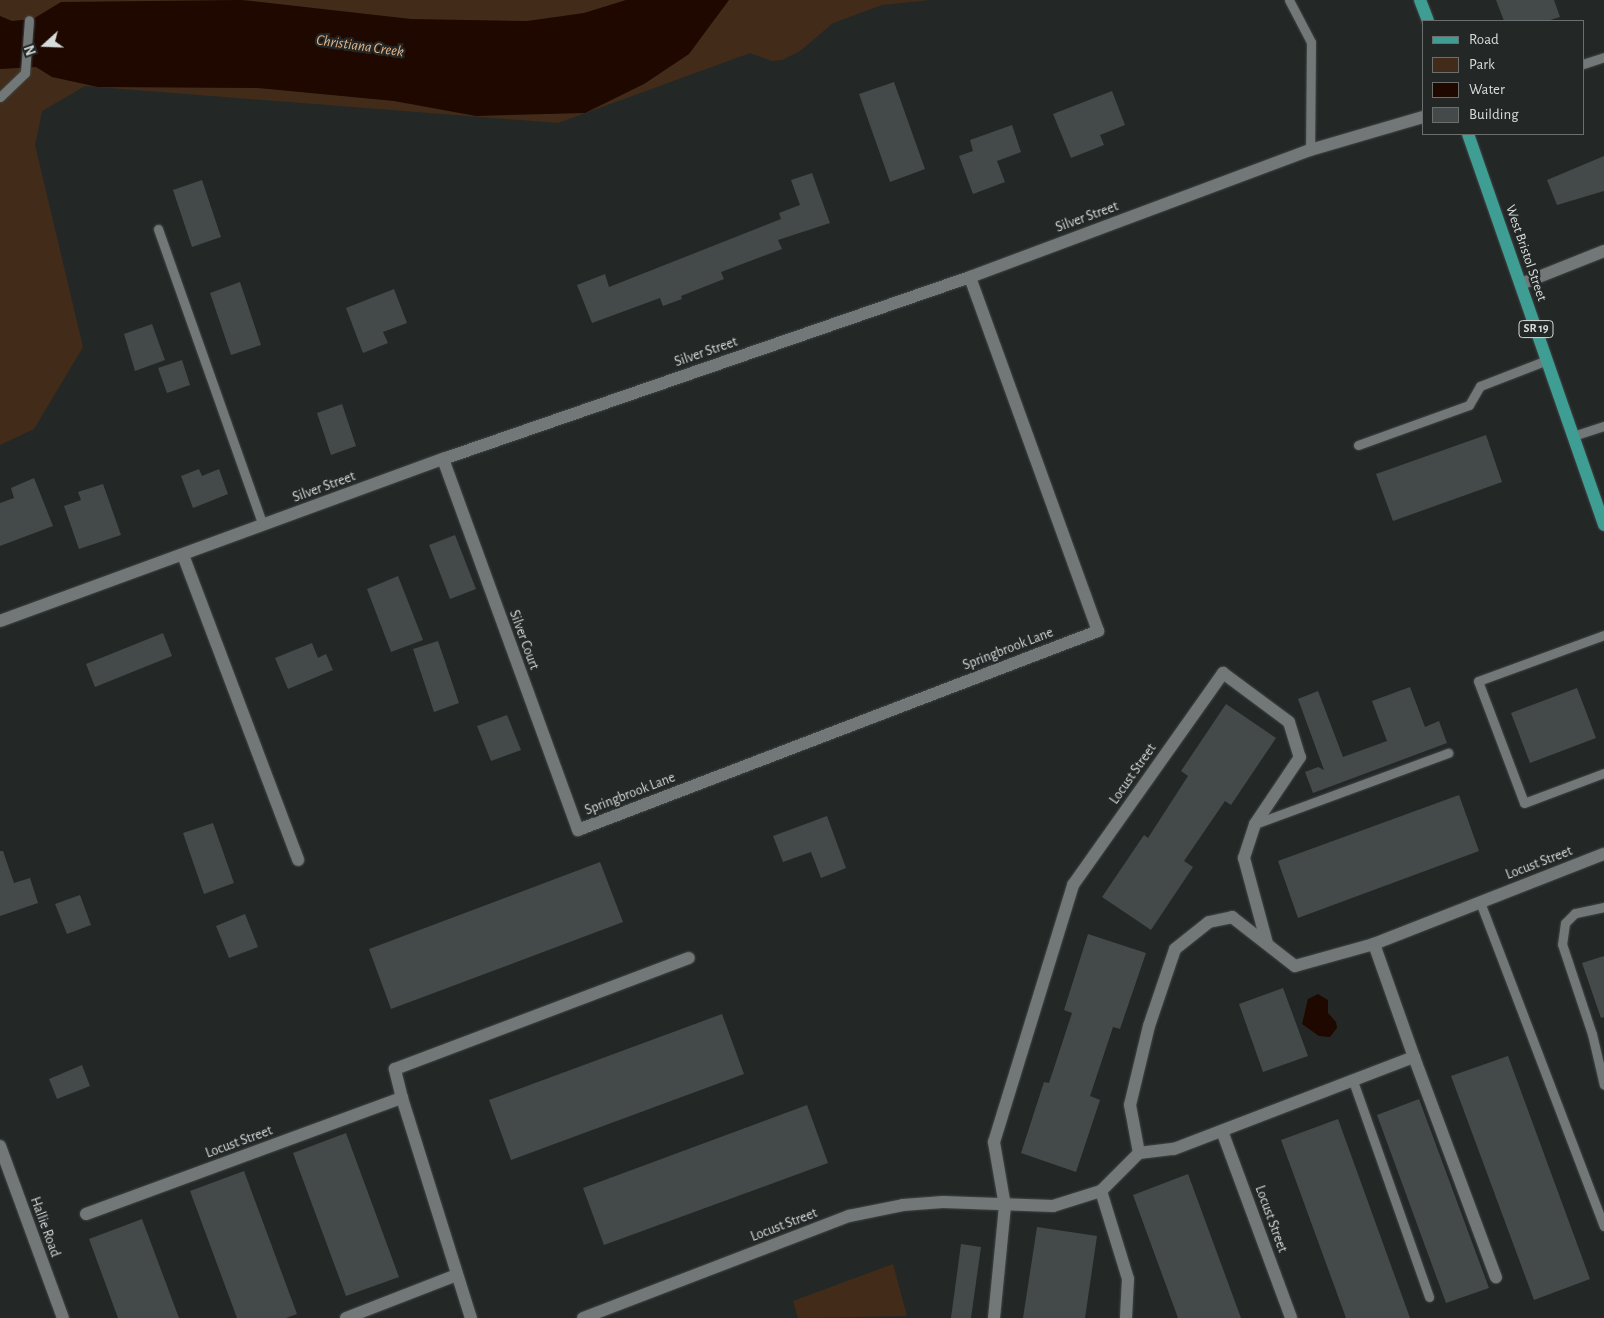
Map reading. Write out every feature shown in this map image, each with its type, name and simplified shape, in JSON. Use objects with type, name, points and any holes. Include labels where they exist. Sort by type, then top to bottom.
[{"type":"main road","points":[[1420,0],[1428,20]]},
{"type":"main road","name":"West Bristol Street","points":[[1468,135],[1604,525]]},
{"type":"street","name":"Silver Street","points":[[0,620],[443,459],[970,277],[1310,150],[1422,117]]},
{"type":"street","points":[[1521,284],[1604,251]]},
{"type":"street","name":"Springbrook Lane","points":[[578,830],[1098,631],[970,277]]},
{"type":"street","name":"Silver Court","points":[[443,459],[578,830]]},
{"type":"street","points":[[182,555],[298,860]]},
{"type":"street","name":"Locust Street","points":[[994,1318],[1005,1206],[994,1142],[1072,885],[1223,673],[1289,722],[1300,757],[1255,824],[1244,858],[1267,943]]},
{"type":"street","name":"Locust Street","points":[[583,1318],[849,1216],[903,1205],[943,1202],[1005,1206],[1053,1206],[1101,1191],[1139,1153],[1130,1105],[1148,1026],[1175,949],[1209,922],[1232,917],[1295,966],[1374,944],[1604,854]]},
{"type":"street","points":[[1374,944],[1496,1277]]},
{"type":"street","points":[[471,1318],[402,1098],[395,1069],[689,958]]},
{"type":"street","points":[[1139,1153],[1174,1149],[1414,1057]]},
{"type":"street","name":"Locust Street","points":[[86,1214],[402,1098]]},
{"type":"street","name":"Locust Street","points":[[1222,1131],[1291,1318]]},
{"type":"street","name":"Hallie Road","points":[[0,1146],[63,1318]]},
{"type":"street","points":[[1101,1191],[1128,1279],[1126,1318]]},
{"type":"street","points":[[346,1318],[457,1275]]},
{"type":"lane","points":[[1289,0],[1310,42],[1310,150]]},
{"type":"lane","points":[[0,97],[25,73],[29,20]]},
{"type":"lane","points":[[1584,64],[1604,57]]},
{"type":"lane","points":[[158,229],[263,525]]},
{"type":"lane","points":[[1358,445],[1469,405],[1480,386],[1547,360]]},
{"type":"lane","points":[[1573,436],[1604,426]]},
{"type":"lane","points":[[1604,636],[1478,680],[1524,803],[1604,773]]},
{"type":"lane","points":[[1255,824],[1448,753]]},
{"type":"lane","points":[[1480,902],[1604,1226]]},
{"type":"lane","points":[[1604,907],[1575,913],[1565,924],[1562,944],[1592,1034],[1604,1085]]},
{"type":"lane","points":[[1352,1081],[1429,1297]]},
{"type":"green space","points":[[0,0],[930,0],[882,5],[833,23],[800,51],[782,60],[772,61],[750,53],[558,123],[85,86],[42,111],[35,145],[83,347],[34,429],[0,445]]},
{"type":"green space","points":[[893,1264],[907,1316],[798,1318],[793,1301]]},
{"type":"water","name":"Christiana Creek","points":[[242,0],[411,19],[527,21],[584,13],[626,0],[729,0],[689,54],[644,84],[585,113],[476,116],[394,101],[258,88],[98,87],[52,77],[36,67],[0,69],[0,16],[12,21],[33,19],[61,2]]},
{"type":"water","points":[[1318,994],[1328,1000],[1328,1013],[1336,1022],[1337,1028],[1330,1037],[1319,1036],[1302,1024],[1308,999]]},
{"type":"building","points":[[1496,0],[1554,0],[1560,17],[1550,20],[1504,20]]},
{"type":"building","points":[[894,82],[925,169],[890,182],[859,94]]},
{"type":"building","points":[[1112,91],[1125,125],[1100,135],[1104,145],[1071,158],[1053,114]]},
{"type":"building","points":[[1012,125],[1021,152],[997,161],[1005,182],[973,194],[959,156],[973,151],[970,140]]},
{"type":"building","points":[[1604,156],[1604,191],[1557,205],[1547,180]]},
{"type":"building","points":[[812,173],[830,223],[778,240],[782,249],[721,272],[724,279],[681,296],[682,299],[663,306],[660,298],[592,323],[577,285],[605,274],[609,287],[781,219],[779,213],[800,205],[791,180]]},
{"type":"building","points":[[202,180],[221,237],[192,247],[173,190]]},
{"type":"building","points":[[240,282],[261,345],[231,355],[210,293]]},
{"type":"building","points":[[394,289],[407,323],[383,332],[388,343],[363,353],[346,308]]},
{"type":"building","points":[[152,324],[165,360],[135,371],[124,334]]},
{"type":"building","points":[[182,360],[190,385],[167,393],[158,368]]},
{"type":"building","points":[[342,404],[356,446],[331,455],[317,413]]},
{"type":"building","points":[[1486,435],[1502,482],[1393,521],[1376,474]]},
{"type":"building","points":[[199,469],[202,476],[219,469],[228,494],[193,508],[181,476]]},
{"type":"building","points":[[34,478],[53,526],[0,546],[0,503],[14,498],[11,488]]},
{"type":"building","points":[[103,484],[121,535],[79,549],[64,506],[81,500],[78,492]]},
{"type":"building","points":[[455,535],[476,589],[450,599],[429,545]]},
{"type":"building","points":[[398,576],[423,640],[391,652],[367,589]]},
{"type":"building","points":[[163,633],[172,656],[95,687],[86,664]]},
{"type":"building","points":[[438,641],[459,703],[434,712],[413,649]]},
{"type":"building","points":[[312,643],[318,658],[326,654],[333,670],[288,689],[275,658]]},
{"type":"building","points":[[1410,687],[1425,727],[1439,721],[1447,743],[1313,793],[1305,772],[1318,767],[1324,770],[1298,699],[1318,691],[1343,757],[1387,741],[1372,701]]},
{"type":"building","points":[[1577,688],[1596,738],[1530,763],[1511,713]]},
{"type":"building","points":[[1226,704],[1276,738],[1231,805],[1225,801],[1184,861],[1193,867],[1151,930],[1102,897],[1144,835],[1148,838],[1188,776],[1181,771]]},
{"type":"building","points":[[507,715],[521,750],[491,761],[477,726]]},
{"type":"building","points":[[1459,795],[1479,851],[1298,918],[1278,861]]},
{"type":"building","points":[[827,816],[846,868],[821,878],[811,852],[783,862],[773,836]]},
{"type":"building","points":[[213,823],[234,883],[204,894],[183,833]]},
{"type":"building","points":[[0,851],[3,851],[14,883],[30,878],[38,903],[0,916]]},
{"type":"building","points":[[600,862],[623,922],[391,1009],[369,949]]},
{"type":"building","points":[[80,895],[91,925],[67,934],[55,904]]},
{"type":"building","points":[[245,914],[258,947],[229,958],[216,926]]},
{"type":"building","points":[[1088,934],[1146,953],[1120,1029],[1113,1027],[1090,1096],[1100,1100],[1076,1172],[1021,1153],[1044,1082],[1049,1083],[1072,1013],[1064,1010]]},
{"type":"building","points":[[1604,956],[1604,1017],[1601,1018],[1582,963]]},
{"type":"building","points":[[1283,988],[1308,1056],[1263,1072],[1239,1004]]},
{"type":"building","points":[[722,1014],[744,1074],[511,1160],[489,1100]]},
{"type":"building","points":[[1508,1056],[1590,1279],[1534,1300],[1451,1076]]},
{"type":"building","points":[[82,1065],[90,1086],[57,1099],[49,1079]]},
{"type":"building","points":[[1419,1099],[1489,1288],[1446,1303],[1377,1115]]},
{"type":"building","points":[[807,1105],[828,1163],[604,1245],[583,1188]]},
{"type":"building","points":[[1338,1119],[1410,1318],[1346,1318],[1281,1140]]},
{"type":"building","points":[[346,1133],[399,1277],[346,1296],[293,1153]]},
{"type":"building","points":[[244,1171],[297,1314],[286,1318],[237,1318],[190,1191]]},
{"type":"building","points":[[1188,1174],[1241,1318],[1178,1318],[1133,1195]]},
{"type":"building","points":[[142,1219],[179,1318],[118,1318],[89,1239]]},
{"type":"building","points":[[1037,1227],[1097,1236],[1085,1318],[1023,1318]]},
{"type":"building","points":[[961,1244],[981,1247],[971,1318],[951,1318]]}]
